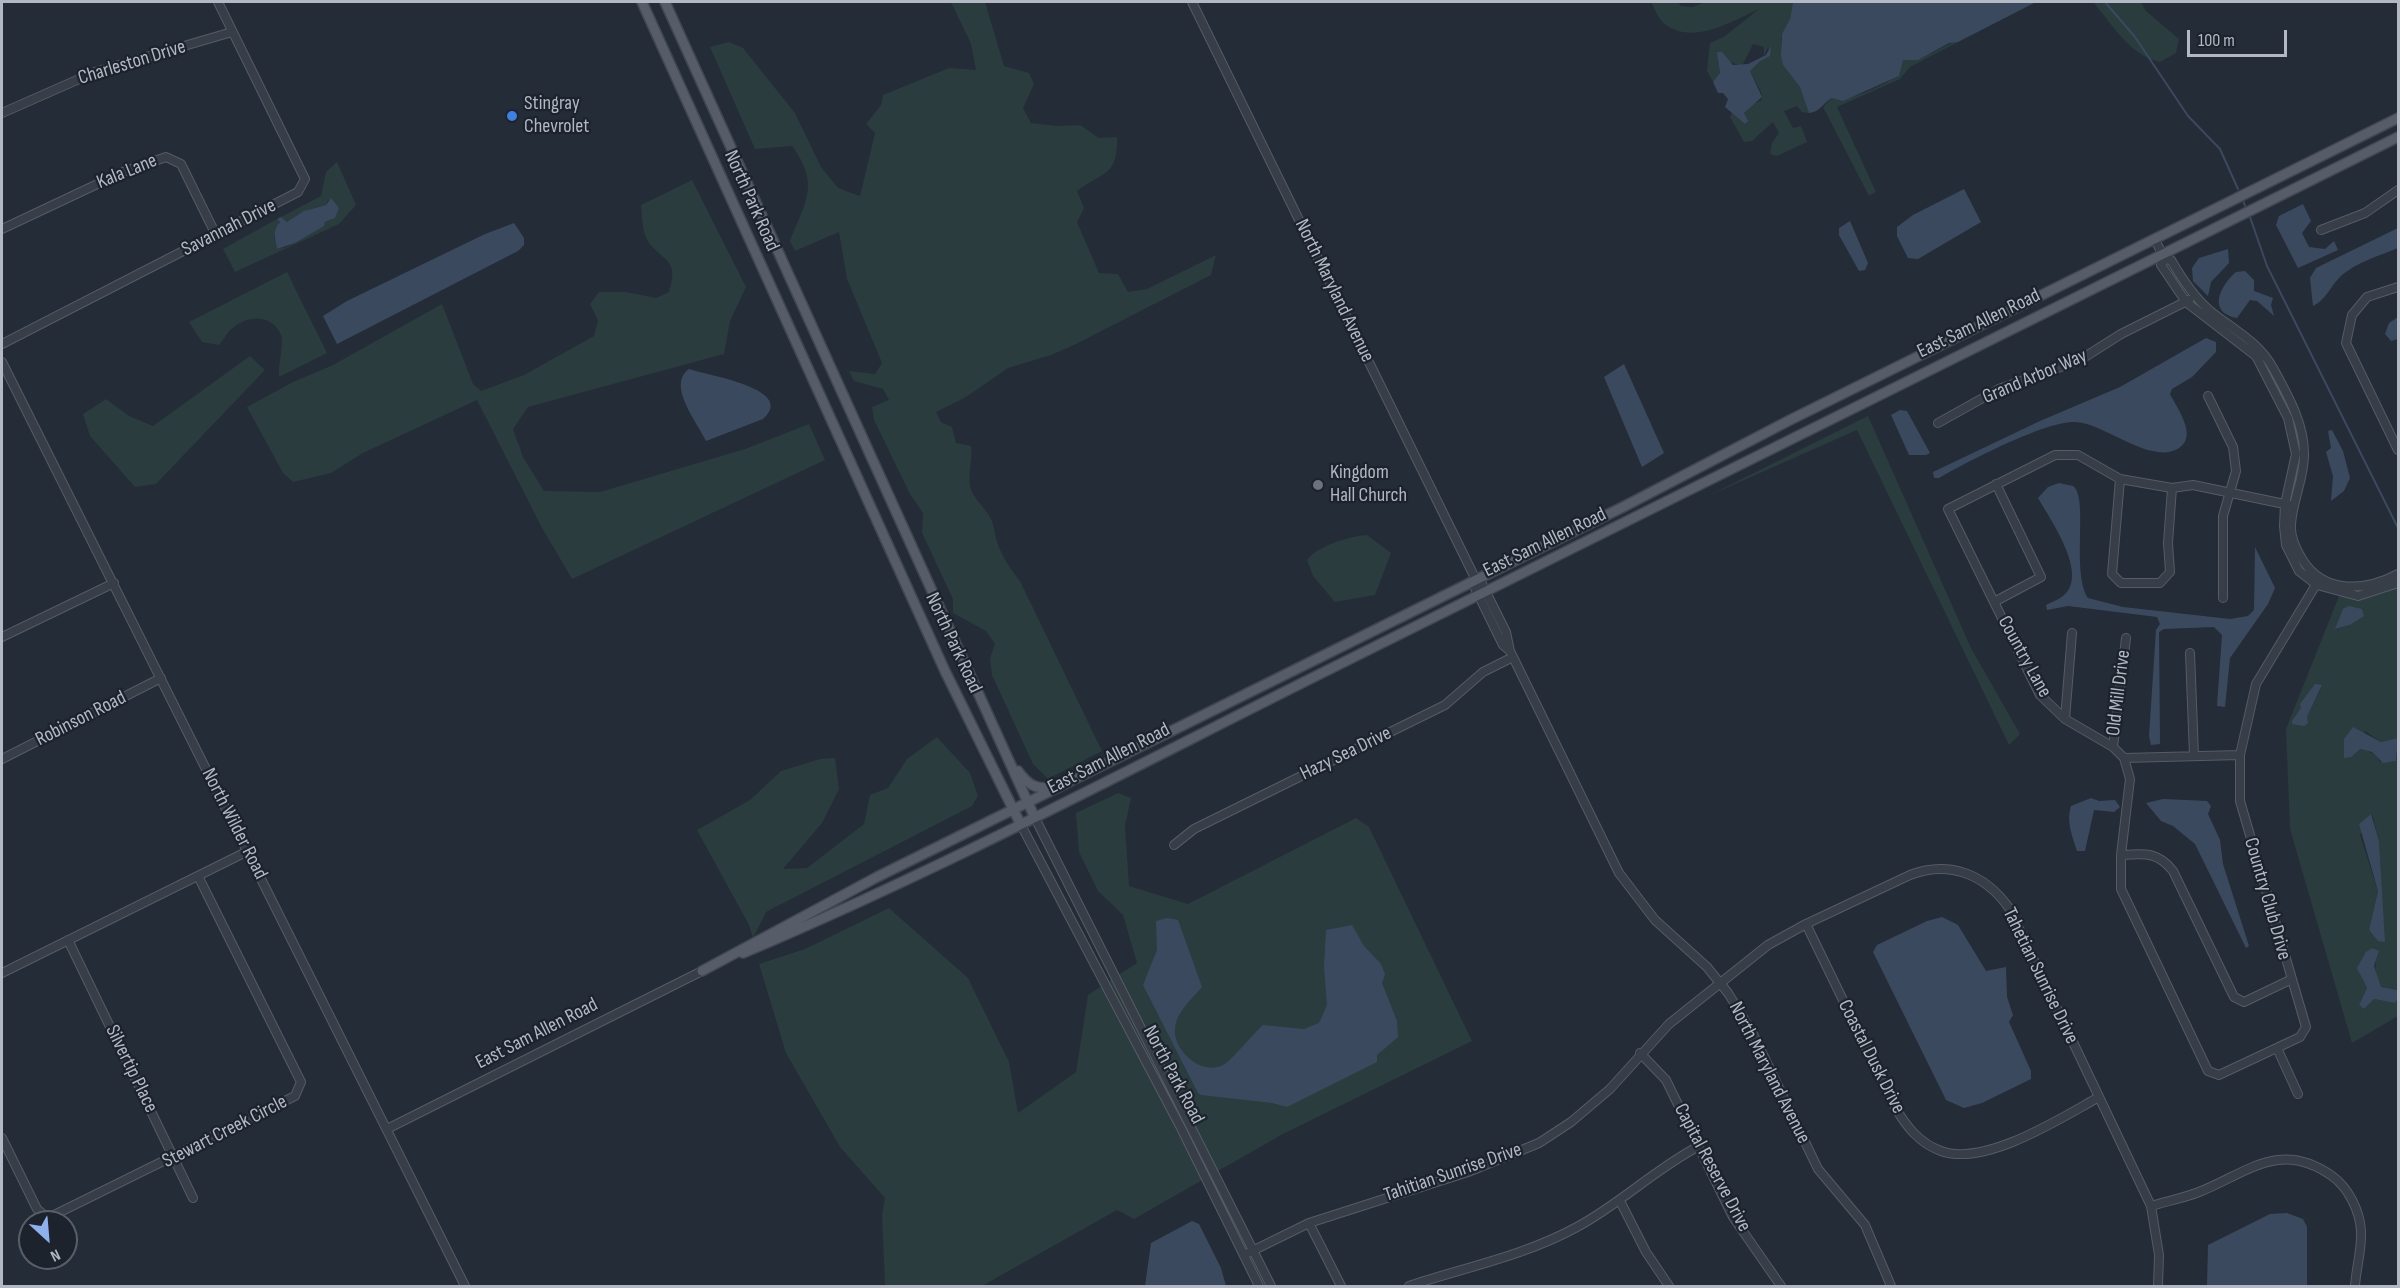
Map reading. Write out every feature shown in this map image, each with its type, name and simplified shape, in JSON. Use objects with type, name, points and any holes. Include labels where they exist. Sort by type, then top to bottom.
[{"type":"main road","name":"North Park Road","points":[[642,2],[945,671],[1020,823]]},
{"type":"main road","name":"North Park Road","points":[[665,2],[1034,816]]},
{"type":"main road","name":"East Sam Allen Road","points":[[702,971],[848,892],[2398,118]]},
{"type":"main road","name":"East Sam Allen Road","points":[[702,971],[846,909],[2163,256],[2398,137]]},
{"type":"main road","points":[[1009,762],[1026,782],[1034,787],[1062,785]]},
{"type":"street","points":[[218,2],[232,32]]},
{"type":"street","name":"North Maryland Avenue","points":[[1192,2],[1476,580],[1506,632],[1511,654],[1631,892],[1655,920],[1707,967],[1720,983],[1752,1032],[1818,1168],[1865,1225],[1891,1287]]},
{"type":"street","name":"Charleston Drive","points":[[2,113],[95,72],[232,32]]},
{"type":"street","name":"Savannah Drive","points":[[2,344],[298,192],[305,179],[232,32]]},
{"type":"street","name":"Kala Lane","points":[[2,229],[123,172],[166,157],[181,164],[216,235]]},
{"type":"street","points":[[2321,230],[2365,213],[2398,190]]},
{"type":"street","points":[[2155,240],[2163,256],[2171,260],[2194,297],[2209,315]]},
{"type":"street","points":[[2163,256],[2161,265],[2186,302],[2220,323],[2256,356],[2292,428],[2295,454],[2285,504],[2286,545],[2299,571],[2332,587],[2358,596],[2398,574]]},
{"type":"street","points":[[2174,284],[2182,279]]},
{"type":"street","points":[[2398,287],[2367,297],[2352,315],[2346,343],[2398,450]]},
{"type":"street","name":"Grand Arbor Way","points":[[1938,423],[1999,389],[2080,360],[2121,334],[2194,297]]},
{"type":"street","points":[[2220,323],[2238,330],[2263,353],[2297,417],[2304,454],[2291,527],[2295,549],[2318,581]]},
{"type":"street","name":"North Wilder Road","points":[[2,362],[465,1287]]},
{"type":"street","points":[[2276,395],[2284,392]]},
{"type":"street","points":[[2208,396],[2234,447],[2236,471],[2223,516],[2223,598]]},
{"type":"street","name":"Country Lane","points":[[2124,758],[2113,747],[2065,719],[2040,695],[1948,509],[2055,455],[2078,455],[2120,478],[2172,488],[2193,485],[2294,506]]},
{"type":"street","points":[[2120,478],[2112,574],[2121,583],[2160,583],[2170,572],[2168,543],[2172,488]]},
{"type":"street","points":[[1994,602],[2041,577],[1996,484]]},
{"type":"street","name":"Country Club Drive","points":[[2121,855],[2143,854],[2163,859],[2168,865],[2234,997],[2244,1002],[2290,980],[2240,801],[2240,755],[2256,684],[2318,581]]},
{"type":"street","points":[[2372,589],[2398,582]]},
{"type":"street","points":[[2,637],[114,583]]},
{"type":"street","points":[[2065,719],[2072,633]]},
{"type":"street","name":"Old Mill Drive","points":[[2113,747],[2126,638]]},
{"type":"street","points":[[2190,652],[2194,755]]},
{"type":"street","name":"Hazy Sea Drive","points":[[1174,845],[1194,829],[1444,705],[1483,672],[1511,654]]},
{"type":"street","name":"Robinson Road","points":[[2,759],[161,678]]},
{"type":"street","points":[[2240,755],[2124,758],[2130,779],[2121,855],[2121,889],[2208,1071],[2219,1075],[2300,1037],[2306,1027],[2290,980]]},
{"type":"street","name":"North Park Road","points":[[1034,816],[1270,1287]]},
{"type":"street","name":"North Park Road","points":[[1020,823],[1101,974],[1259,1287]]},
{"type":"street","points":[[2,973],[248,851]]},
{"type":"street","name":"Tahetian Sunrise Drive","points":[[1720,983],[1768,945],[1806,924],[1922,870],[1952,869],[1980,879],[1991,887],[2009,908],[2151,1206],[2159,1256],[2158,1287]]},
{"type":"street","name":"Stewart Creek Circle","points":[[2,1138],[37,1209],[44,1215],[52,1216],[295,1096],[301,1082],[198,876]]},
{"type":"street","name":"Coastal Dusk Drive","points":[[1806,924],[1895,1107],[1908,1129],[1925,1143],[1941,1152],[1966,1154],[1987,1151],[2021,1137],[2100,1097]]},
{"type":"street","name":"Silvertip Place","points":[[68,940],[194,1198]]},
{"type":"street","name":"East Sam Allen Road","points":[[387,1128],[702,971]]},
{"type":"street","name":"Tahitian Sunrise Drive","points":[[1244,1255],[1309,1223],[1468,1173],[1539,1143],[1571,1122],[1610,1089],[1640,1053],[1669,1024],[1720,983]]},
{"type":"street","points":[[2277,1048],[2298,1094]]},
{"type":"street","name":"Capital Reserve Drive","points":[[1640,1053],[1666,1080],[1733,1217],[1781,1287]]},
{"type":"street","points":[[1409,1287],[1542,1245],[1578,1227],[1620,1201],[1677,1158],[1699,1146]]},
{"type":"street","points":[[2151,1206],[2200,1191],[2263,1162],[2279,1159],[2310,1164],[2337,1180],[2351,1199],[2361,1231],[2355,1287]]},
{"type":"street","points":[[1620,1201],[1646,1252],[1670,1287]]},
{"type":"street","points":[[1309,1223],[1341,1287]]},
{"type":"shaded area","points":[[951,2],[985,2],[1004,66],[1029,73],[1034,84],[1023,108],[1031,123],[1059,126],[1080,125],[1099,138],[1117,137],[1117,150],[1112,166],[1077,191],[1084,208],[1077,222],[1099,273],[1118,274],[1128,292],[1147,289],[1216,255],[1211,275],[1074,345],[1051,355],[1008,368],[966,397],[936,412],[941,422],[952,427],[956,443],[971,446],[970,487],[972,492],[991,519],[1000,550],[1020,581],[1102,751],[1048,779],[1033,764],[992,675],[990,658],[995,644],[986,631],[953,613],[953,599],[922,533],[923,513],[910,494],[874,420],[872,407],[889,400],[883,389],[854,381],[849,371],[875,374],[882,363],[847,279],[839,232],[795,251],[790,241],[805,203],[808,182],[801,160],[792,146],[755,149],[710,47],[729,42],[743,48],[795,113],[821,167],[838,188],[860,196],[875,133],[866,124],[881,105],[883,95],[949,68],[976,70],[971,44]]},
{"type":"shaded area","points":[[1651,2],[1678,2],[1681,6],[1693,7],[1705,2],[1793,2],[1790,19],[1781,39],[1783,65],[1800,87],[1807,101],[1809,113],[1802,112],[1797,106],[1784,111],[1793,128],[1801,126],[1807,142],[1777,156],[1770,154],[1772,143],[1779,133],[1773,122],[1752,141],[1744,142],[1730,117],[1732,113],[1746,124],[1747,119],[1744,113],[1753,104],[1762,100],[1762,94],[1750,71],[1760,60],[1770,56],[1768,47],[1764,56],[1764,47],[1753,44],[1742,66],[1718,58],[1720,73],[1713,82],[1707,71],[1710,43],[1725,36],[1759,9],[1726,25],[1689,33],[1677,31],[1664,23]]},
{"type":"shaded area","points":[[2093,2],[2141,2],[2146,11],[2179,39],[2176,53],[2160,62],[2149,59],[2122,38]]},
{"type":"shaded area","points":[[1955,41],[1958,42],[1910,67],[1900,79],[1837,107],[1876,192],[1869,196],[1823,107],[1832,98],[1858,95],[1899,76],[1902,60],[1918,60]]},
{"type":"shaded area","points":[[337,162],[356,205],[339,224],[235,272],[223,249],[277,219],[280,222],[274,238],[277,249],[293,244],[334,218],[339,208],[328,200],[326,205],[314,208],[287,222],[281,217],[321,196],[326,172]]},
{"type":"shaded area","points":[[692,180],[746,287],[730,321],[724,354],[528,407],[513,429],[523,457],[544,491],[600,492],[745,449],[809,424],[825,460],[572,579],[541,526],[477,400],[363,453],[331,473],[293,482],[283,473],[247,407],[293,382],[333,365],[442,304],[473,384],[481,391],[524,375],[594,336],[598,320],[590,304],[599,292],[626,292],[656,298],[669,292],[672,281],[671,267],[649,243],[645,235],[641,205]]},
{"type":"shaded area","points":[[287,272],[327,353],[279,377],[281,335],[272,323],[266,320],[253,319],[240,323],[219,345],[202,342],[189,322]]},
{"type":"shaded area","points":[[250,356],[265,370],[156,484],[135,487],[90,436],[83,414],[106,399],[129,416],[153,426]]},
{"type":"shaded area","points":[[1868,416],[1971,648],[2020,734],[2009,745],[1857,430],[1708,496]]},
{"type":"shaded area","points":[[1367,535],[1391,553],[1375,595],[1335,602],[1313,576],[1307,560],[1318,550],[1334,543]]},
{"type":"shaded area","points":[[2398,577],[2398,738],[2381,742],[2365,731],[2355,753],[2358,749],[2368,751],[2380,762],[2392,762],[2398,758],[2398,992],[2381,987],[2376,973],[2379,951],[2360,974],[2367,988],[2359,1005],[2364,1009],[2374,999],[2395,1003],[2398,999],[2398,1016],[2352,1043],[2290,829],[2286,729],[2341,591]],"holes":[[[2362,609],[2363,616],[2350,625],[2336,629]],[[2322,686],[2307,717],[2292,721]],[[2372,814],[2379,841],[2384,941],[2369,931],[2378,891],[2360,835]]]},
{"type":"shaded area","points":[[937,737],[970,773],[978,796],[972,806],[766,912],[753,938],[749,925],[697,830],[750,800],[781,771],[820,759],[835,758],[839,789],[822,823],[783,869],[807,868],[864,824],[870,795],[888,788],[907,759]]},
{"type":"shaded area","points":[[1118,793],[1131,798],[1125,826],[1129,886],[1188,904],[1356,818],[1369,827],[1472,1041],[1283,1134],[1134,1219],[1117,1210],[982,1286],[885,1286],[882,1214],[885,1198],[840,1147],[786,1053],[759,964],[805,949],[889,908],[968,978],[1009,1062],[1018,1113],[1076,1072],[1088,995],[1137,963],[1123,915],[1098,891],[1079,852],[1076,813]]},
{"type":"water","points":[[1793,2],[2036,2],[1918,60],[1903,60],[1899,76],[1843,101],[1832,98],[1819,109],[1809,113],[1800,87],[1783,65],[1781,56],[1782,34],[1790,19]]},
{"type":"water","points":[[1771,46],[1770,56],[1760,61],[1750,71],[1762,97],[1744,113],[1748,121],[1745,124],[1725,107],[1728,99],[1723,93],[1718,93],[1713,82],[1720,73],[1717,52],[1722,52],[1733,65],[1748,64],[1766,55]]},
{"type":"water","points":[[1964,189],[1981,222],[1918,259],[1908,258],[1897,236],[1897,227],[1913,215]]},
{"type":"water","points":[[331,198],[339,208],[335,218],[325,222],[324,226],[295,243],[277,249],[275,232],[280,222],[277,219],[281,217],[287,222],[304,211],[326,205]]},
{"type":"water","points":[[2303,204],[2311,221],[2302,233],[2309,247],[2325,249],[2334,241],[2338,250],[2298,268],[2276,225],[2279,216]]},
{"type":"water","points":[[1850,221],[1868,263],[1865,270],[1859,271],[1839,235],[1839,228]]},
{"type":"water","points":[[514,223],[524,238],[524,245],[518,251],[337,344],[323,316],[347,301],[485,234]]},
{"type":"water","points":[[2398,228],[2398,248],[2365,261],[2346,272],[2323,299],[2313,306],[2310,278],[2316,268]]},
{"type":"water","points":[[2228,249],[2229,263],[2211,282],[2208,296],[2193,281],[2192,268],[2199,258]]},
{"type":"water","points":[[2245,271],[2254,280],[2254,291],[2273,298],[2271,305],[2274,316],[2257,301],[2250,300],[2237,318],[2227,315],[2222,310],[2219,298],[2225,284],[2236,272]]},
{"type":"water","points":[[2398,317],[2398,339],[2391,341],[2385,334],[2389,323]]},
{"type":"water","points":[[2206,338],[2216,342],[2216,352],[2192,377],[2172,389],[2170,394],[2186,429],[2187,436],[2179,448],[2168,452],[2155,452],[2087,424],[2062,423],[2026,435],[1939,478],[1934,478],[1933,472],[2040,421],[2120,387]]},
{"type":"water","points":[[1624,364],[1664,453],[1642,467],[1604,377]]},
{"type":"water","points":[[689,369],[745,385],[769,399],[771,408],[763,419],[706,441],[682,394],[683,376]]},
{"type":"water","points":[[1900,410],[1907,411],[1930,453],[1909,455],[1891,415]]},
{"type":"water","points":[[2332,430],[2343,451],[2350,478],[2344,491],[2331,501],[2333,476],[2326,452],[2331,448],[2328,431]]},
{"type":"water","points":[[2059,483],[2073,486],[2078,493],[2081,571],[2083,586],[2088,598],[2123,607],[2230,619],[2248,616],[2254,610],[2255,547],[2275,588],[2268,604],[2230,658],[2225,707],[2217,706],[2222,635],[2214,627],[2164,629],[2159,632],[2160,744],[2151,745],[2149,736],[2156,630],[2160,624],[2157,617],[2068,606],[2047,610],[2046,605],[2063,596],[2070,587],[2072,575],[2065,547],[2038,498],[2048,487]]},
{"type":"water","points":[[2349,606],[2362,609],[2364,616],[2350,625],[2335,629],[2343,609]]},
{"type":"water","points":[[2315,684],[2322,685],[2307,717],[2308,723],[2304,726],[2292,724],[2301,708],[2300,704]]},
{"type":"water","points":[[2353,727],[2381,742],[2398,738],[2396,761],[2383,763],[2372,752],[2360,749],[2351,757],[2344,758],[2344,739]]},
{"type":"water","points":[[2091,798],[2099,801],[2115,800],[2120,807],[2114,812],[2094,810],[2085,851],[2077,851],[2069,823],[2071,806]]},
{"type":"water","points":[[2163,799],[2207,801],[2211,806],[2208,814],[2220,840],[2223,864],[2249,946],[2246,948],[2195,844],[2173,826],[2161,821],[2146,803]]},
{"type":"water","points":[[2371,814],[2379,841],[2385,942],[2378,941],[2369,930],[2378,891],[2359,824]]},
{"type":"water","points":[[1942,917],[1958,925],[1986,971],[2006,967],[2007,997],[2013,1015],[2009,1022],[2031,1071],[2031,1079],[1982,1103],[1964,1108],[1946,1100],[1873,952],[1877,945],[1927,921]]},
{"type":"water","points":[[1167,918],[1178,920],[1202,987],[1181,1011],[1175,1029],[1179,1045],[1184,1053],[1198,1064],[1215,1068],[1223,1065],[1263,1025],[1304,1029],[1319,1023],[1327,1005],[1324,967],[1326,930],[1352,925],[1364,946],[1381,964],[1385,974],[1382,983],[1397,1021],[1398,1037],[1377,1055],[1377,1062],[1287,1107],[1272,1103],[1201,1095],[1143,985],[1157,950],[1156,921]]},
{"type":"water","points":[[2372,948],[2379,951],[2374,966],[2381,987],[2397,990],[2398,999],[2395,1003],[2374,999],[2364,1009],[2359,1005],[2367,988],[2357,968],[2366,952]]},
{"type":"water","points":[[2287,1213],[2303,1219],[2307,1227],[2307,1286],[2207,1286],[2208,1245],[2270,1214]]},
{"type":"water","points":[[1192,1221],[1199,1224],[1221,1268],[1226,1286],[1145,1286],[1151,1243]]},
{"type":"waterway","points":[[2105,2],[2135,37],[2188,116],[2220,149],[2238,189]]},
{"type":"waterway","points":[[2243,200],[2245,206]]},
{"type":"waterway","points":[[2250,217],[2267,266],[2398,528]]},
{"type":"place","name":"Stingray Chevrolet","points":[[512,116]]},
{"type":"place","name":"Kingdom Hall Church","points":[[1318,485]]}]
